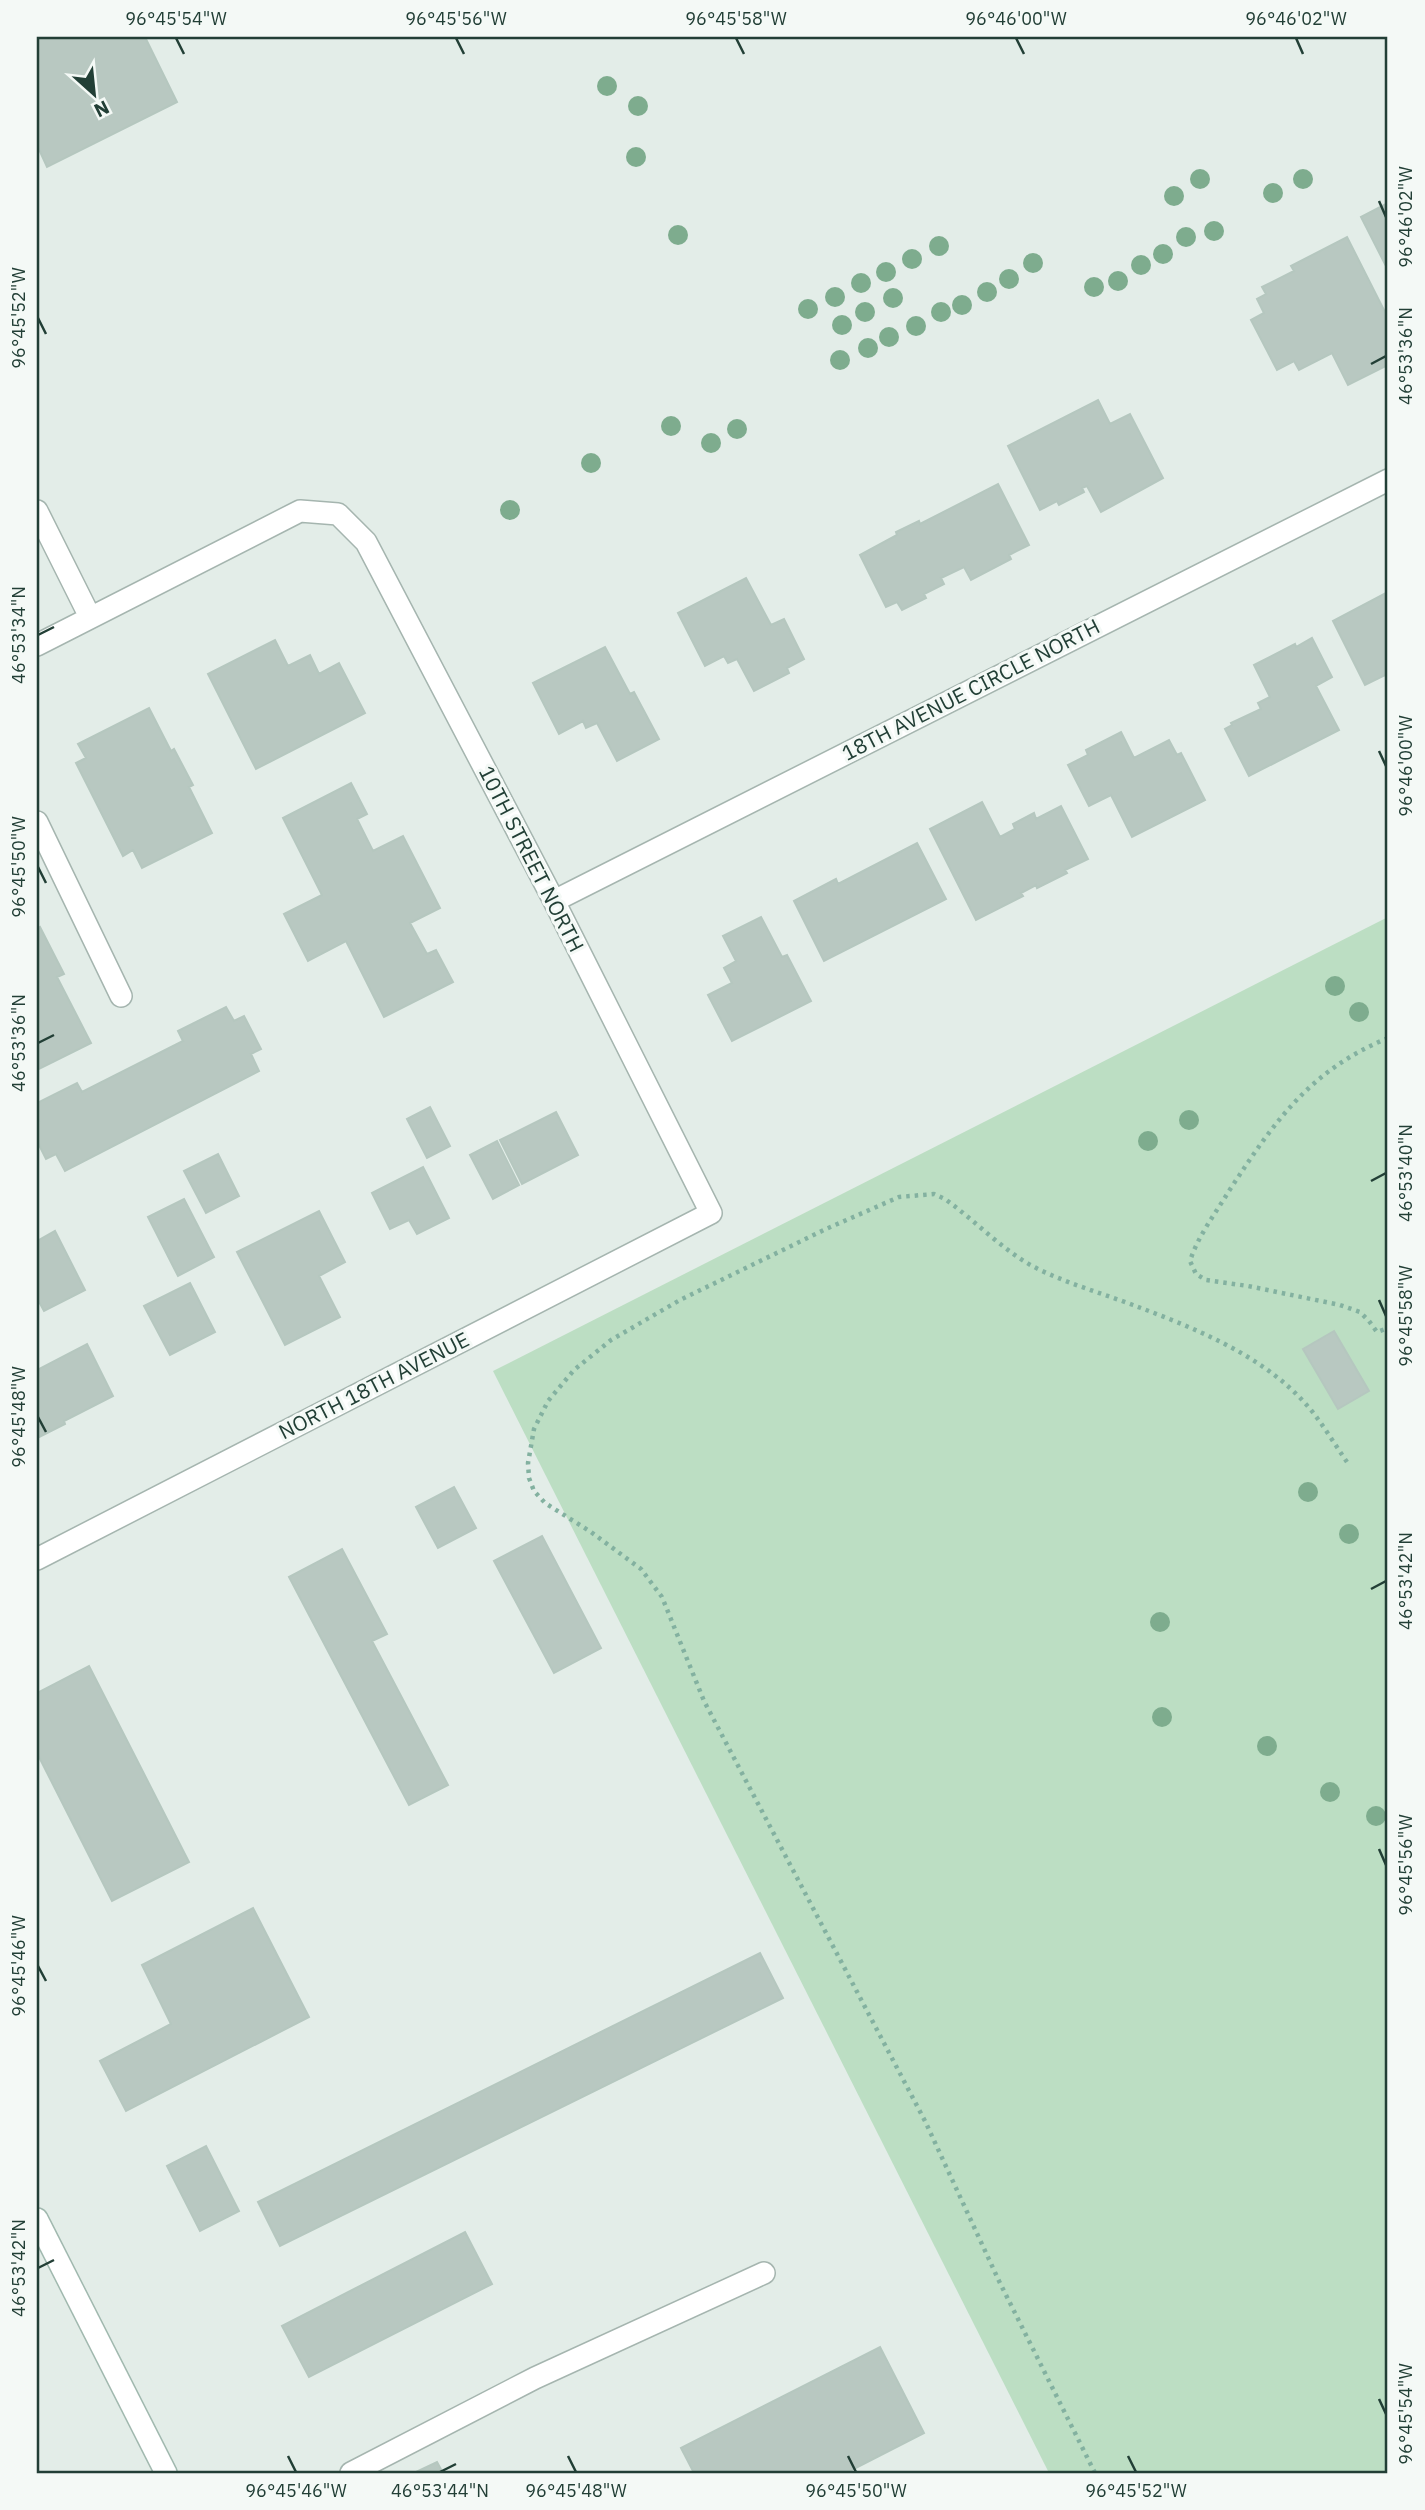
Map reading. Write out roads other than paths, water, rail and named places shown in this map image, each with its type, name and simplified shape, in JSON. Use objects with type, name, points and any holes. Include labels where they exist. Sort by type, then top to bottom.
[{"type":"street","name":"18TH AVENUE CIRCLE NORTH","points":[[554,901],[1388,480]]},
{"type":"street","points":[[37,511],[90,617],[37,645]]},
{"type":"street","name":"10TH STREET NORTH","points":[[90,617],[300,511],[338,514],[366,542],[554,901],[711,1213]]},
{"type":"street","points":[[37,822],[121,996]]},
{"type":"street","name":"NORTH 18TH AVENUE","points":[[37,1559],[711,1213]]},
{"type":"street","points":[[37,2219],[166,2473]]},
{"type":"street","points":[[351,2473],[535,2378],[764,2273]]}]
